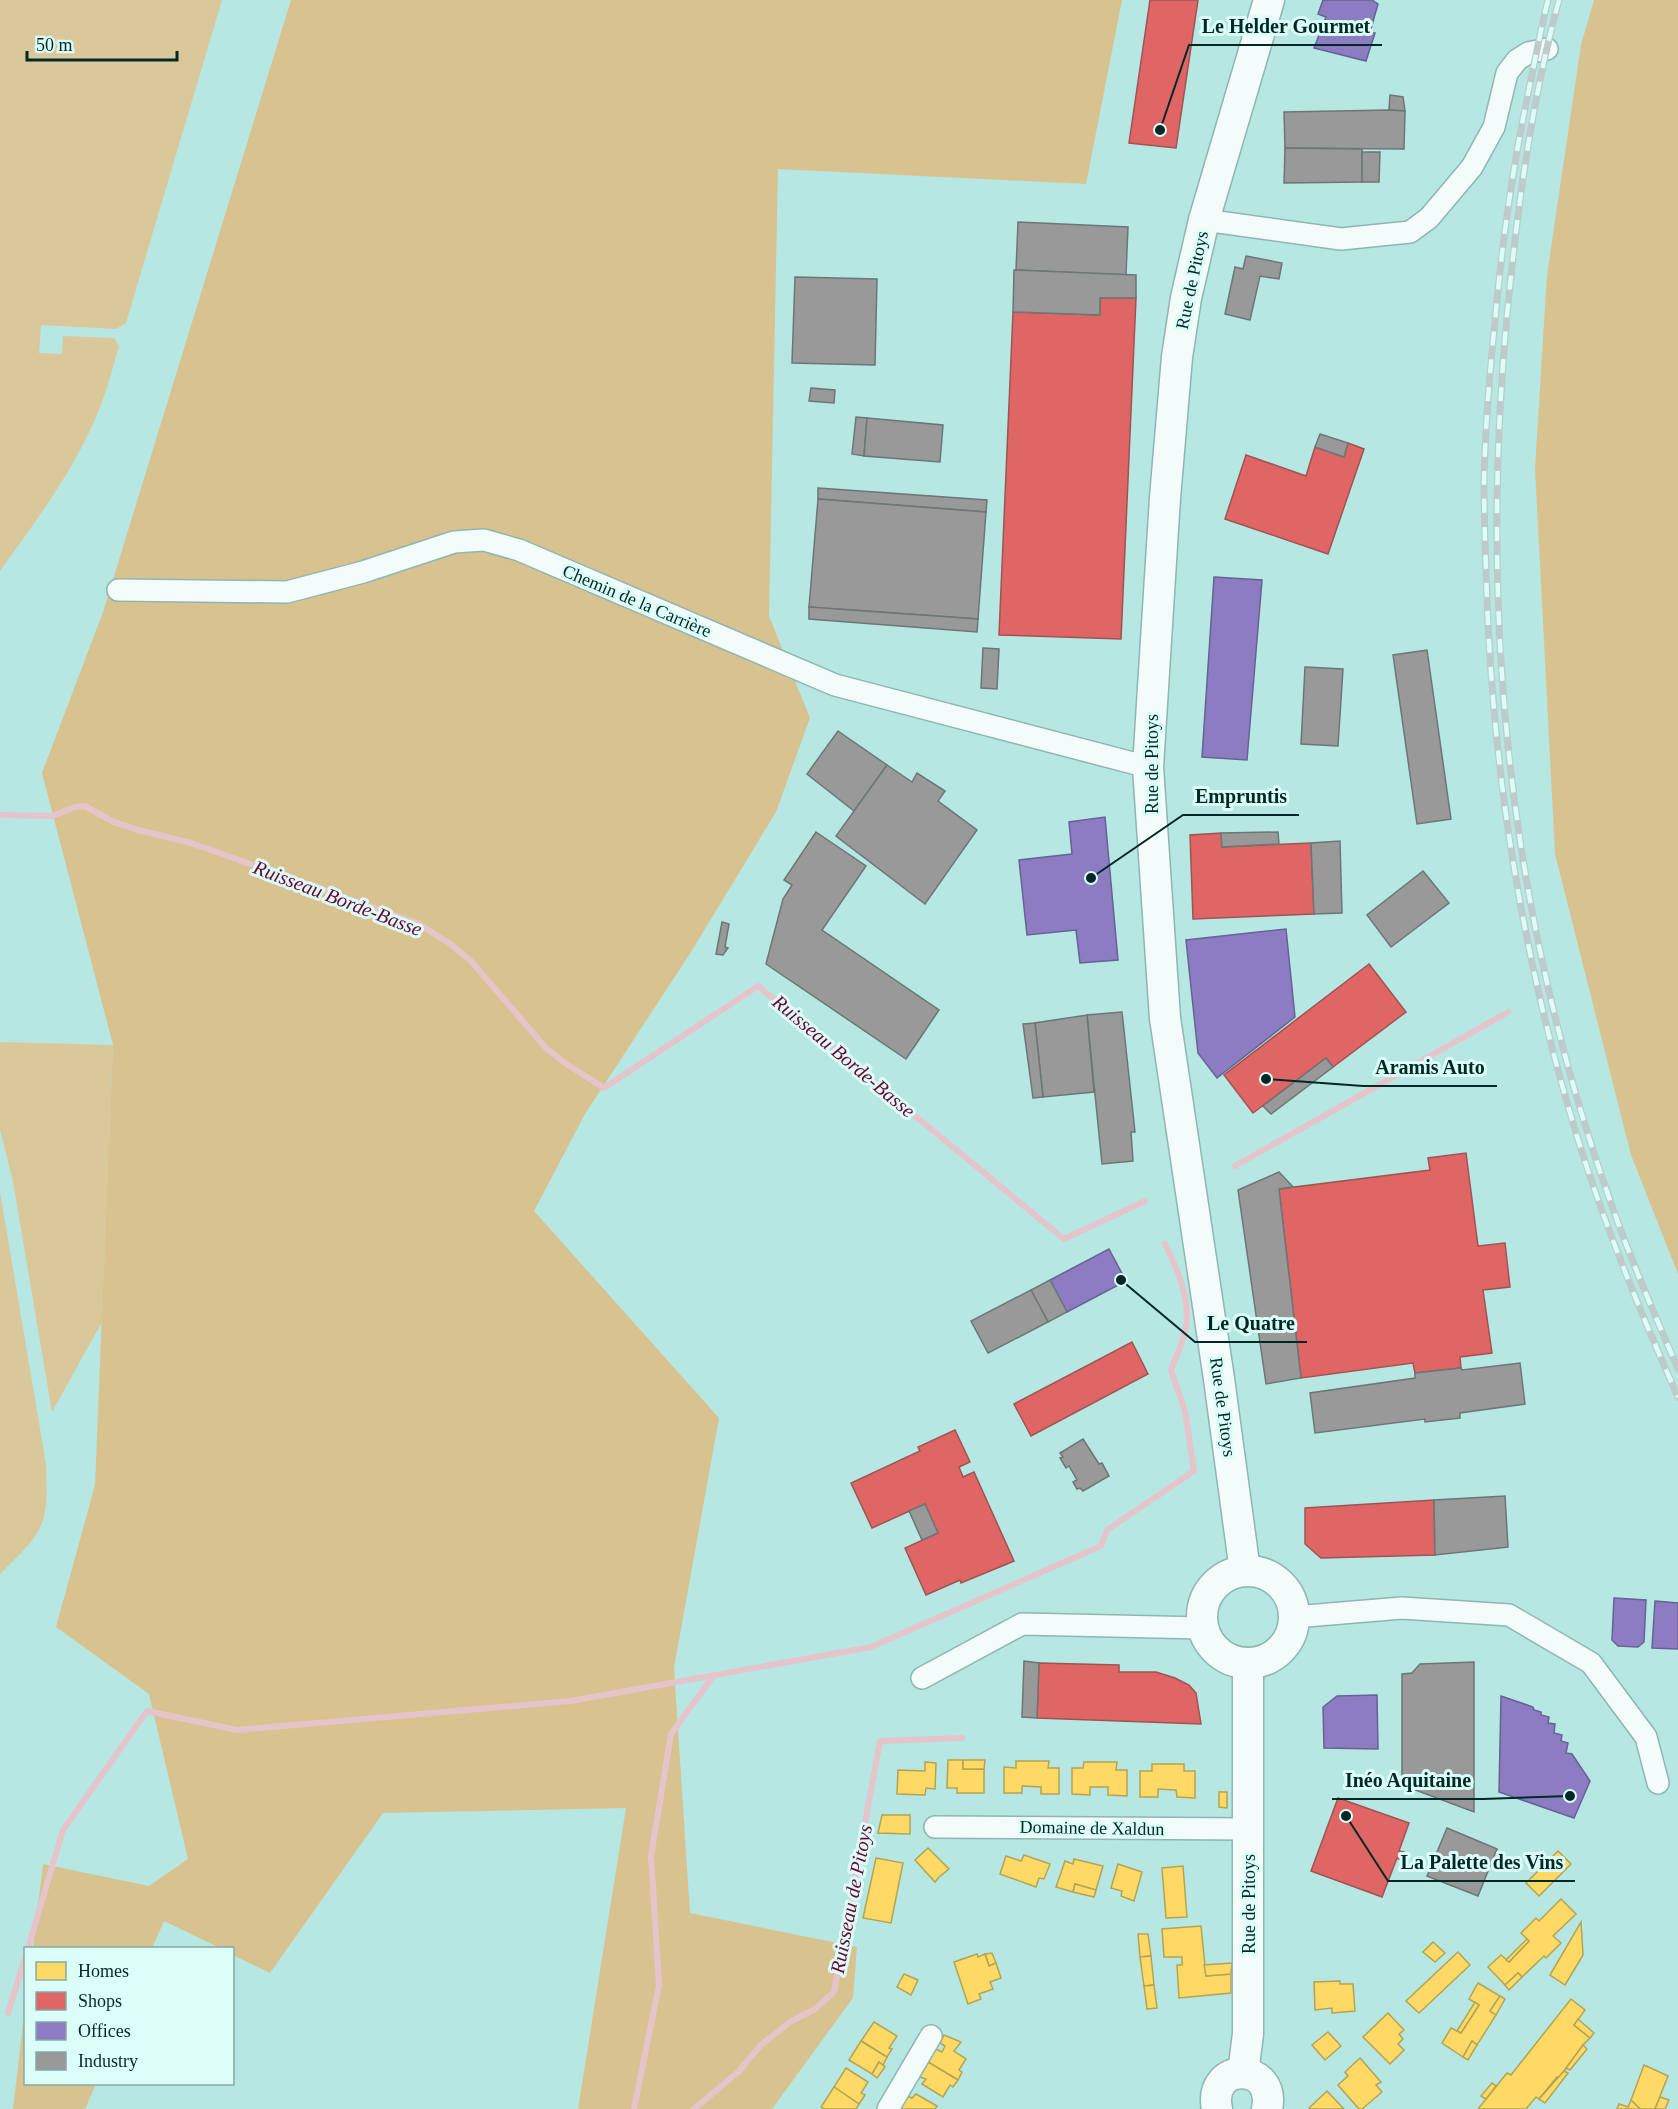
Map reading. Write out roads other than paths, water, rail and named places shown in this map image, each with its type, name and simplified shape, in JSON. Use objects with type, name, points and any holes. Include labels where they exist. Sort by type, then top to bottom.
[{"type":"street","name":"Rue de Pitoys","points":[[1245,1571],[1220,1379],[1165,1018],[1148,768],[1165,498],[1177,357],[1186,298],[1204,220],[1269,0]]},
{"type":"street","points":[[1204,220],[1341,238],[1410,232],[1429,218],[1472,167],[1494,128],[1507,73],[1517,60],[1528,53],[1547,49]]},
{"type":"street","name":"Chemin de la Carrière","points":[[117,590],[287,592],[363,572],[454,542],[484,540],[519,550],[835,685],[1148,768]]},
{"type":"street","points":[[1245,1571],[1260,1572],[1274,1578],[1292,1602],[1294,1617],[1292,1631],[1285,1644],[1275,1654],[1262,1661],[1248,1664],[1233,1661],[1220,1654],[1209,1642],[1203,1629],[1202,1615],[1204,1602],[1210,1590],[1232,1573],[1245,1571]]},
{"type":"street","points":[[1294,1617],[1402,1608],[1509,1615],[1591,1663],[1646,1737],[1658,1783]]},
{"type":"street","points":[[922,1678],[1022,1624],[1203,1629]]},
{"type":"street","name":"Rue de Pitoys","points":[[1243,2073],[1248,2034],[1248,1664]]},
{"type":"street","name":"Domaine de Xaldun","points":[[935,1827],[1249,1829]]},
{"type":"street","points":[[888,2109],[931,2037]]},
{"type":"street","points":[[1217,2109],[1216,2092],[1220,2084],[1235,2074],[1243,2073],[1252,2074],[1264,2085],[1269,2100],[1267,2109]]},
{"type":"waterway","name":"Ruisseau Borde-Basse","points":[[0,815],[53,816],[74,807],[85,806],[114,822],[191,843],[417,923],[449,943],[471,961],[546,1048],[604,1088],[758,986],[1064,1239],[1145,1201]]},
{"type":"waterway","name":"Ruisseau Borde-Basse","points":[[1235,1166],[1508,1012]]},
{"type":"waterway","points":[[28,1947],[63,1830],[147,1711],[237,1730],[571,1701],[871,1647],[1101,1546],[1107,1530],[1194,1471],[1185,1411],[1171,1370],[1186,1327],[1186,1302],[1180,1278],[1165,1244]]},
{"type":"waterway","points":[[634,2109],[659,1985],[651,1856],[671,1734],[714,1675]]},
{"type":"waterway","name":"Ruisseau de Pitoys","points":[[694,2109],[738,2072],[761,2045],[790,2022],[815,2009],[834,1992],[880,1741],[962,1738]]},
{"type":"waterway","points":[[8,2013],[24,1961]]},
{"type":"railway","points":[[1548,0],[1524,112],[1510,197],[1488,398],[1484,516],[1489,644],[1495,717],[1513,863],[1526,935],[1560,1078],[1602,1212],[1678,1397]]},
{"type":"railway","points":[[1559,0],[1541,75],[1521,190],[1508,305],[1500,420],[1497,534],[1500,648],[1510,761],[1525,874],[1548,985],[1576,1096],[1619,1227],[1678,1369]]},
{"type":"place","name":"Le Helder Gourmet","points":[[1160,130]]},
{"type":"place","name":"Empruntis","points":[[1091,878]]},
{"type":"place","name":"Aramis Auto","points":[[1266,1079]]},
{"type":"place","name":"Le Quatre","points":[[1121,1280]]},
{"type":"place","name":"Inéo Aquitaine","points":[[1570,1796]]},
{"type":"place","name":"La Palette des Vins","points":[[1346,1816]]}]
